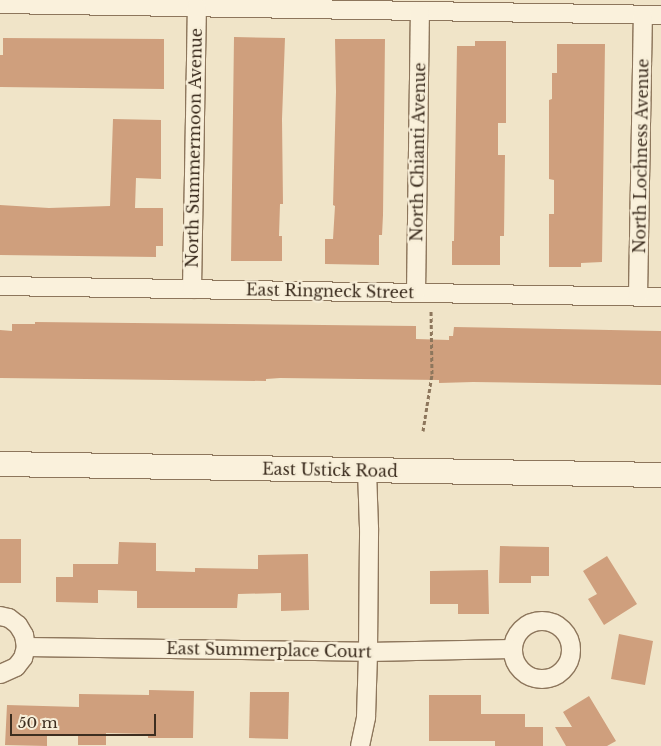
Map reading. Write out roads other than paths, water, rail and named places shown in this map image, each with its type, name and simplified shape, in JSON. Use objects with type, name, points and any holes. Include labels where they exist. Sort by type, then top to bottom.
[{"type":"main road","name":"East Ustick Road","points":[[0,464],[661,475]]},
{"type":"street","points":[[0,4],[420,11],[538,7],[661,16]]},
{"type":"street","name":"North Summermoon Avenue","points":[[192,290],[197,7]]},
{"type":"street","name":"North Chianti Avenue","points":[[420,11],[423,293]]},
{"type":"street","name":"North Lochness Avenue","points":[[638,296],[643,15]]},
{"type":"street","name":"East Ringneck Street","points":[[0,286],[661,297]]},
{"type":"street","points":[[360,746],[366,717],[368,652],[369,528],[367,470]]},
{"type":"street","points":[[0,616],[9,618],[18,625],[24,635],[26,646],[23,658],[16,667],[0,674]]},
{"type":"street","name":"East Summerplace Court","points":[[26,646],[368,652],[512,648]]}]
